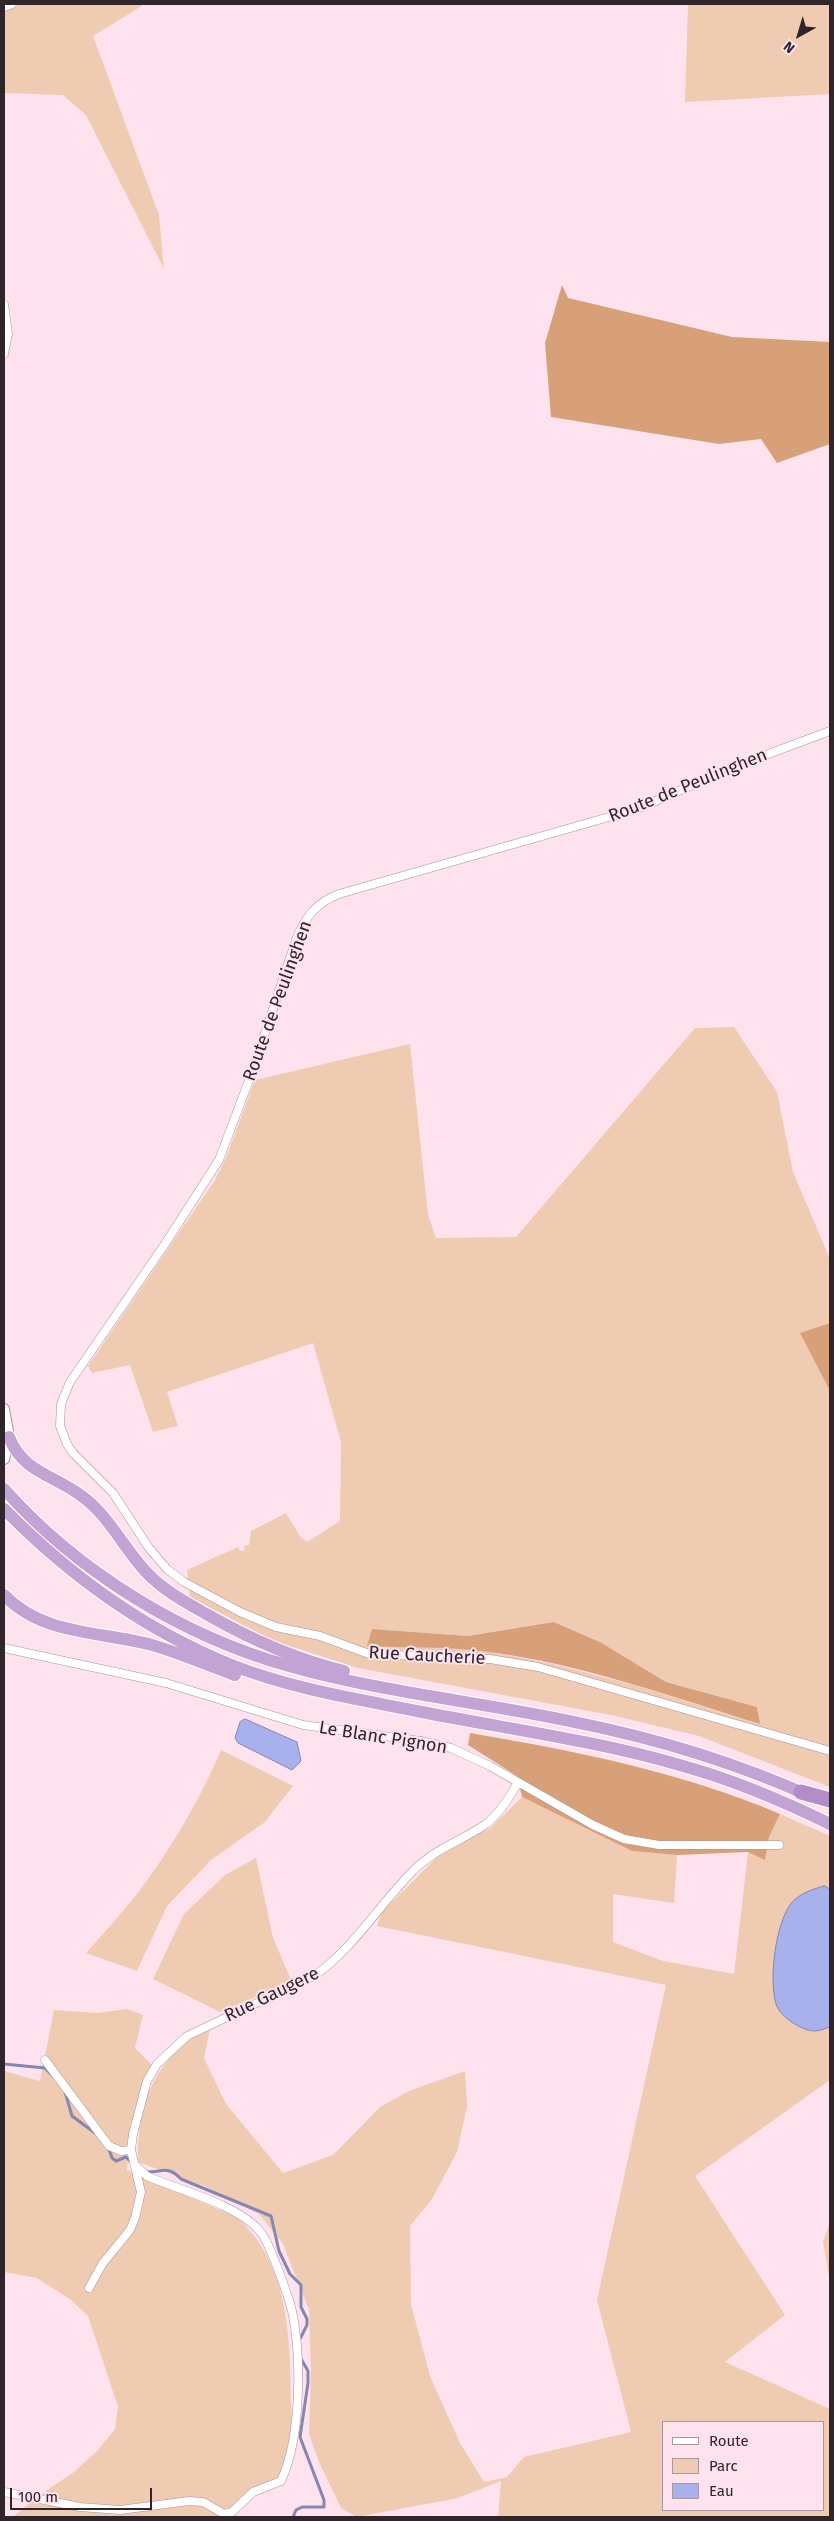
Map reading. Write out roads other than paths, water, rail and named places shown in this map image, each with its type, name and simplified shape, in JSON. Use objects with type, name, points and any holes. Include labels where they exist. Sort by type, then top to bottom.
[{"type":"highway","points":[[9,1437],[24,1462],[73,1490],[91,1504],[108,1521],[140,1566],[161,1586],[186,1603],[255,1641],[290,1656],[472,1704]]},
{"type":"highway","points":[[6,1492],[63,1546],[100,1575],[158,1610],[256,1656],[305,1670],[472,1704],[576,1722],[647,1739],[727,1764],[830,1805]]},
{"type":"highway","points":[[4,1509],[50,1554],[106,1598],[162,1632],[212,1657],[286,1683],[473,1722],[607,1747],[686,1766],[771,1797],[830,1824]]},
{"type":"highway","points":[[4,1595],[27,1614],[50,1624],[152,1645],[273,1688],[346,1704],[473,1722]]},
{"type":"highway","points":[[801,1792],[830,1800]]},
{"type":"street","points":[[4,7],[12,4]]},
{"type":"street","points":[[4,304],[8,334],[4,354]]},
{"type":"street","name":"Route de Peulinghen","points":[[70,1382],[170,1237],[219,1160],[251,1076],[296,940],[304,922],[315,908],[339,894],[637,809],[736,766],[830,731]]},
{"type":"street","name":"Rue Caucherie","points":[[70,1382],[61,1404],[60,1426],[67,1444],[113,1493],[149,1548],[167,1569],[184,1582],[240,1612],[276,1627],[320,1636],[369,1654],[490,1659],[538,1667],[830,1751]]},
{"type":"street","points":[[4,1409],[9,1437],[4,1459]]},
{"type":"street","name":"Le Blanc Pignon","points":[[4,1648],[172,1684],[303,1725],[437,1744],[468,1755],[593,1825],[632,1841],[659,1845],[778,1845]]},
{"type":"street","name":"Rue Gaugere","points":[[89,2288],[102,2263],[130,2230],[136,2218],[141,2192],[131,2150],[147,2081],[157,2064],[187,2036],[314,1976],[326,1968],[349,1947],[413,1871],[439,1850],[485,1824],[503,1805],[518,1782]]},
{"type":"street","points":[[45,2060],[109,2146],[120,2152],[131,2150]]},
{"type":"street","points":[[4,2492],[80,2507],[120,2510],[189,2501],[204,2502],[224,2514],[232,2512],[253,2492],[281,2481],[287,2469],[297,2410],[295,2341],[292,2312],[285,2286],[261,2231],[242,2215],[147,2176],[135,2165]]},
{"type":"water","points":[[245,1719],[297,1742],[301,1761],[292,1770],[238,1743],[235,1738],[240,1722]]},
{"type":"water","points":[[824,1886],[830,1889],[830,2027],[815,2031],[804,2029],[792,2022],[778,2009],[774,1994],[773,1970],[779,1931],[790,1905],[803,1894]]},
{"type":"waterway","points":[[4,2064],[45,2068],[54,2077]]},
{"type":"waterway","points":[[65,2092],[72,2116],[95,2133]]},
{"type":"waterway","points":[[108,2146],[112,2158],[116,2161],[126,2157],[133,2164]]},
{"type":"waterway","points":[[146,2172],[168,2170],[181,2179],[271,2216],[279,2251],[290,2274],[301,2285],[301,2307],[307,2319],[307,2325],[299,2341]]},
{"type":"waterway","points":[[293,2517],[296,2510],[302,2507],[324,2507],[324,2500],[300,2437],[308,2383],[308,2371],[300,2357]]}]
